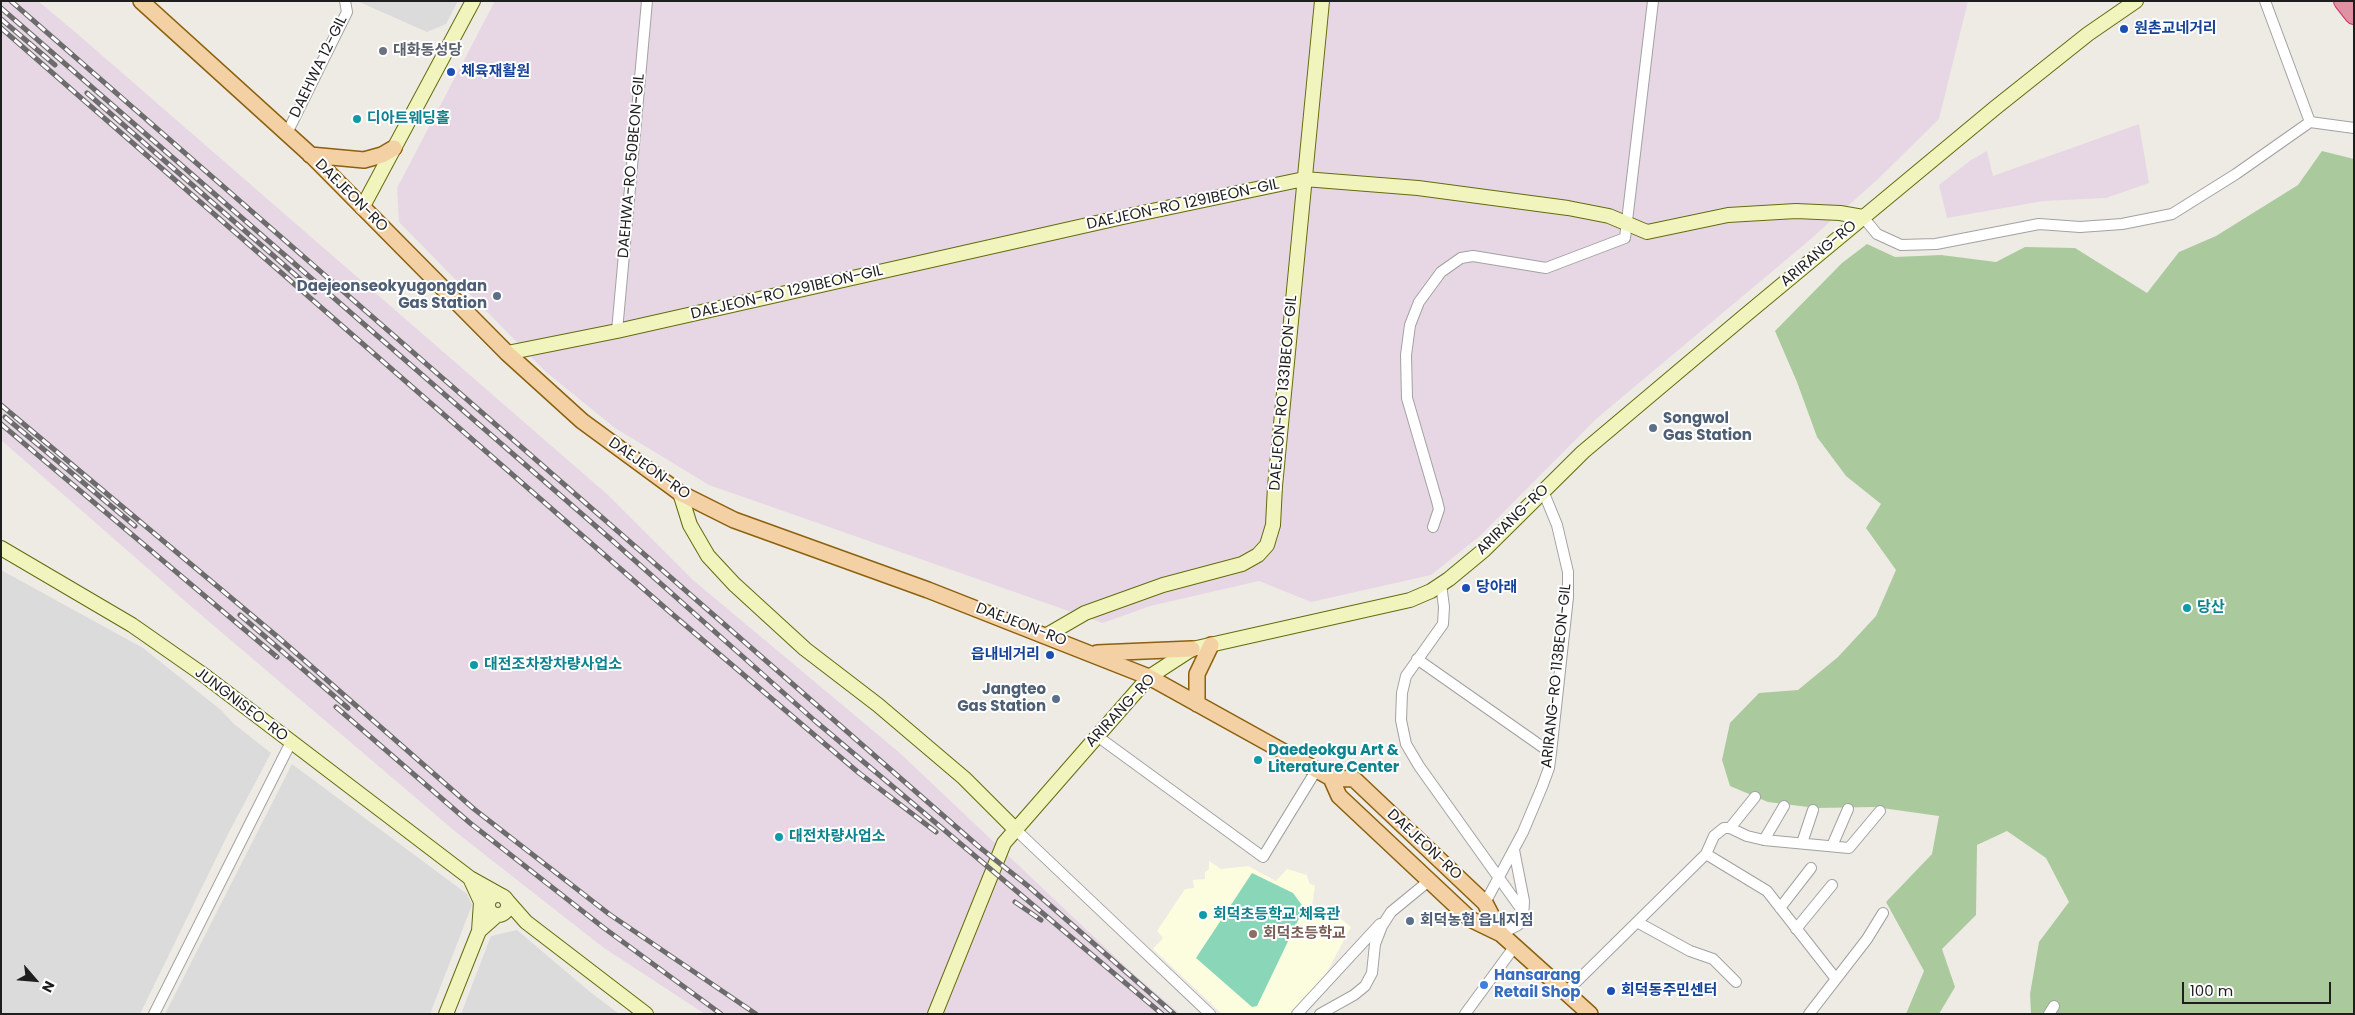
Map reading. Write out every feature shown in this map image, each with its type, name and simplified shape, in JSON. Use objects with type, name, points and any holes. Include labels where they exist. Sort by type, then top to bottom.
[{"type":"highway","points":[[2343,1],[2354,15]]},
{"type":"main road","name":"DAEJEON-RO","points":[[141,1],[310,154],[507,354],[582,421],[680,492],[734,520],[848,560],[1149,676],[1331,778],[1354,779],[1485,903],[1501,934]]},
{"type":"main road","points":[[362,208],[473,1]]},
{"type":"main road","name":"DAEJEON-RO 1331BEON-GIL","points":[[1046,635],[1085,613],[1163,585],[1242,564],[1258,555],[1267,545],[1273,525],[1276,476],[1322,1]]},
{"type":"main road","name":"ARIRANG-RO","points":[[935,1014],[1004,842],[1149,676],[1192,649],[1410,600],[1441,584],[1484,550],[1583,452],[2002,102],[2088,34],[2136,1]]},
{"type":"main road","points":[[310,154],[364,160],[382,155],[394,148]]},
{"type":"main road","name":"DAEJEON-RO 1291BEON-GIL","points":[[507,354],[617,331],[1124,216],[1304,179],[1418,188],[1568,208],[1610,216],[1647,232],[1728,215],[1796,211],[1840,212],[1864,218]]},
{"type":"main road","points":[[680,492],[690,525],[708,556],[734,584],[805,650],[878,705],[964,778],[1016,830]]},
{"type":"main road","name":"JUNGNISEO-RO","points":[[1,548],[132,625],[291,742],[473,883]]},
{"type":"main road","points":[[1197,704],[1196,674],[1211,645]]},
{"type":"main road","points":[[1093,654],[1192,649]]},
{"type":"main road","name":"DAEJEON-RO","points":[[1331,778],[1339,796],[1470,919],[1501,934],[1590,1014]]},
{"type":"main road","points":[[473,883],[504,897],[523,920],[646,1014]]},
{"type":"main road","points":[[473,883],[494,909],[523,920]]},
{"type":"main road","points":[[473,883],[481,902],[481,927]]},
{"type":"main road","points":[[446,1014],[481,927],[494,909],[508,906],[504,897]]},
{"type":"main road","points":[[481,927],[509,918],[523,920]]},
{"type":"street","name":"DAEHWA 12-GIL","points":[[287,133],[347,12],[345,1]]},
{"type":"street","name":"DAEHWA-RO 50BEON-GIL","points":[[617,331],[647,1]]},
{"type":"street","points":[[1433,527],[1439,509],[1407,398],[1406,355],[1409,332],[1419,302],[1441,272],[1461,258],[1473,256],[1546,268],[1625,238],[1653,1]]},
{"type":"street","points":[[2266,1],[2310,122]]},
{"type":"street","points":[[1864,218],[1877,234],[1901,245],[1936,244],[2039,224],[2080,227],[2122,224],[2172,214],[2236,174],[2310,122],[2354,128]]},
{"type":"street","name":"ARIRANG-RO 113BEON-GIL","points":[[1485,903],[1514,850],[1549,768],[1567,606],[1568,580],[1558,525],[1544,492]]},
{"type":"street","points":[[1441,584],[1444,607],[1443,624],[1406,676],[1402,693],[1401,720],[1406,744],[1419,766],[1524,913]]},
{"type":"street","points":[[1417,659],[1551,753]]},
{"type":"street","points":[[1097,736],[1263,857],[1317,769]]},
{"type":"street","points":[[154,1014],[291,742]]},
{"type":"street","points":[[1730,828],[1755,797]]},
{"type":"street","points":[[1764,840],[1784,806]]},
{"type":"street","points":[[1832,846],[1848,809]]},
{"type":"street","points":[[1802,843],[1813,810]]},
{"type":"street","points":[[1566,992],[1706,854],[1714,836],[1724,828],[1730,828],[1747,836],[1764,840],[1850,848],[1880,811]]},
{"type":"street","points":[[1016,830],[1210,1014]]},
{"type":"street","points":[[1501,934],[1518,925],[1523,920],[1524,900],[1514,850]]},
{"type":"street","points":[[1706,854],[1767,891],[1836,980]]},
{"type":"street","points":[[1780,908],[1811,868]]},
{"type":"street","points":[[1297,1014],[1391,912],[1430,880]]},
{"type":"street","points":[[1796,929],[1832,884]]},
{"type":"street","points":[[1320,1014],[1354,995],[1365,986],[1372,973],[1375,944],[1391,912]]},
{"type":"street","points":[[1809,1014],[1884,913]]},
{"type":"street","points":[[1637,922],[1690,951],[1712,960],[1736,982]]},
{"type":"street","points":[[1465,1014],[1515,946]]},
{"type":"shaded area","points":[[1,1],[38,1],[74,31],[608,495],[693,580],[901,754],[1129,970],[1180,1014],[705,1014],[604,948],[457,833],[193,608],[1,440]]},
{"type":"shaded area","points":[[357,1],[458,1],[446,24],[427,32]]},
{"type":"shaded area","points":[[495,1],[1968,1],[1939,119],[1877,180],[1805,244],[1596,419],[1480,536],[1431,575],[1311,602],[1259,581],[1150,606],[1103,623],[709,485],[615,428],[546,372],[399,222],[397,188]]},
{"type":"shaded area","points":[[2139,124],[2149,183],[2106,198],[2043,201],[1947,218],[1939,185],[1971,160],[1987,151],[1993,176]]},
{"type":"shaded area","points":[[1,570],[143,648],[221,710],[234,724],[271,753],[228,834],[140,1014],[1,1014]]},
{"type":"shaded area","points":[[292,764],[467,894],[472,905],[430,1014],[165,1014]]},
{"type":"shaded area","name":"회덕초등학교","points":[[1209,861],[1221,869],[1248,866],[1276,881],[1287,869],[1307,875],[1309,883],[1315,886],[1312,906],[1316,908],[1324,905],[1351,927],[1320,985],[1291,1014],[1222,1014],[1153,949],[1163,938],[1157,931],[1185,889],[1194,888],[1193,880],[1205,879],[1205,872],[1209,869]]},
{"type":"shaded area","points":[[517,930],[619,1014],[461,1014],[491,936]]},
{"type":"green space","points":[[2322,151],[2354,159],[2354,1014],[2031,1014],[2030,994],[2039,942],[2069,902],[2046,858],[2007,831],[1977,845],[1976,915],[1942,949],[1955,987],[1939,1014],[1906,1014],[1924,971],[1886,902],[1932,854],[1939,816],[1875,807],[1816,808],[1768,802],[1730,786],[1722,760],[1730,723],[1759,693],[1798,690],[1838,657],[1876,616],[1896,570],[1866,528],[1881,504],[1846,476],[1817,437],[1797,382],[1775,331],[1842,263],[1867,244],[1895,257],[1941,255],[1996,262],[2025,247],[2075,248],[2147,293],[2179,252],[2216,236],[2298,185]]},
{"type":"green space","points":[[1252,873],[1293,893],[1304,908],[1257,1006],[1252,1007],[1196,958]]},
{"type":"railway","points":[[11,1],[978,846],[1028,886],[1174,1014]]},
{"type":"railway","points":[[1,8],[614,542],[814,720],[1162,1014]]},
{"type":"railway","points":[[1,19],[55,65]]},
{"type":"railway","points":[[1,28],[671,613],[859,773],[936,832]]},
{"type":"railway","points":[[87,93],[315,292]]},
{"type":"railway","points":[[1,405],[279,638],[474,809],[609,914],[756,1014]]},
{"type":"railway","points":[[5,417],[135,526]]},
{"type":"railway","points":[[1,424],[277,657]]},
{"type":"railway","points":[[240,615],[348,708]]},
{"type":"railway","points":[[336,707],[470,823],[604,928],[721,1014]]},
{"type":"railway","points":[[1015,902],[1041,920]]},
{"type":"place","name":"원촌교네거리","points":[[2124,29]]},
{"type":"place","name":"대화동성당","points":[[383,51]]},
{"type":"place","name":"체육재활원","points":[[451,72]]},
{"type":"place","name":"디아트웨딩홀","points":[[357,119]]},
{"type":"place","name":"Daejeonseokyugongdan Gas Station","points":[[497,296]]},
{"type":"place","name":"Songwol Gas Station","points":[[1653,428]]},
{"type":"place","name":"당아래","points":[[1466,588]]},
{"type":"place","name":"당산","points":[[2187,608]]},
{"type":"place","name":"읍내네거리","points":[[1050,655]]},
{"type":"place","name":"대전조차장차량사업소","points":[[474,665]]},
{"type":"place","name":"Jangteo Gas Station","points":[[1056,699]]},
{"type":"place","name":"Daedeokgu Art & Literature Center","points":[[1258,760]]},
{"type":"place","name":"대전차량사업소","points":[[779,837]]},
{"type":"place","name":"회덕초등학교 체육관","points":[[1203,915]]},
{"type":"place","name":"회덕농협 읍내지점","points":[[1410,921]]},
{"type":"place","name":"회덕초등학교","points":[[1253,934]]},
{"type":"place","name":"Hansarang Retail Shop","points":[[1484,985]]},
{"type":"place","name":"회덕동주민센터","points":[[1611,991]]}]
